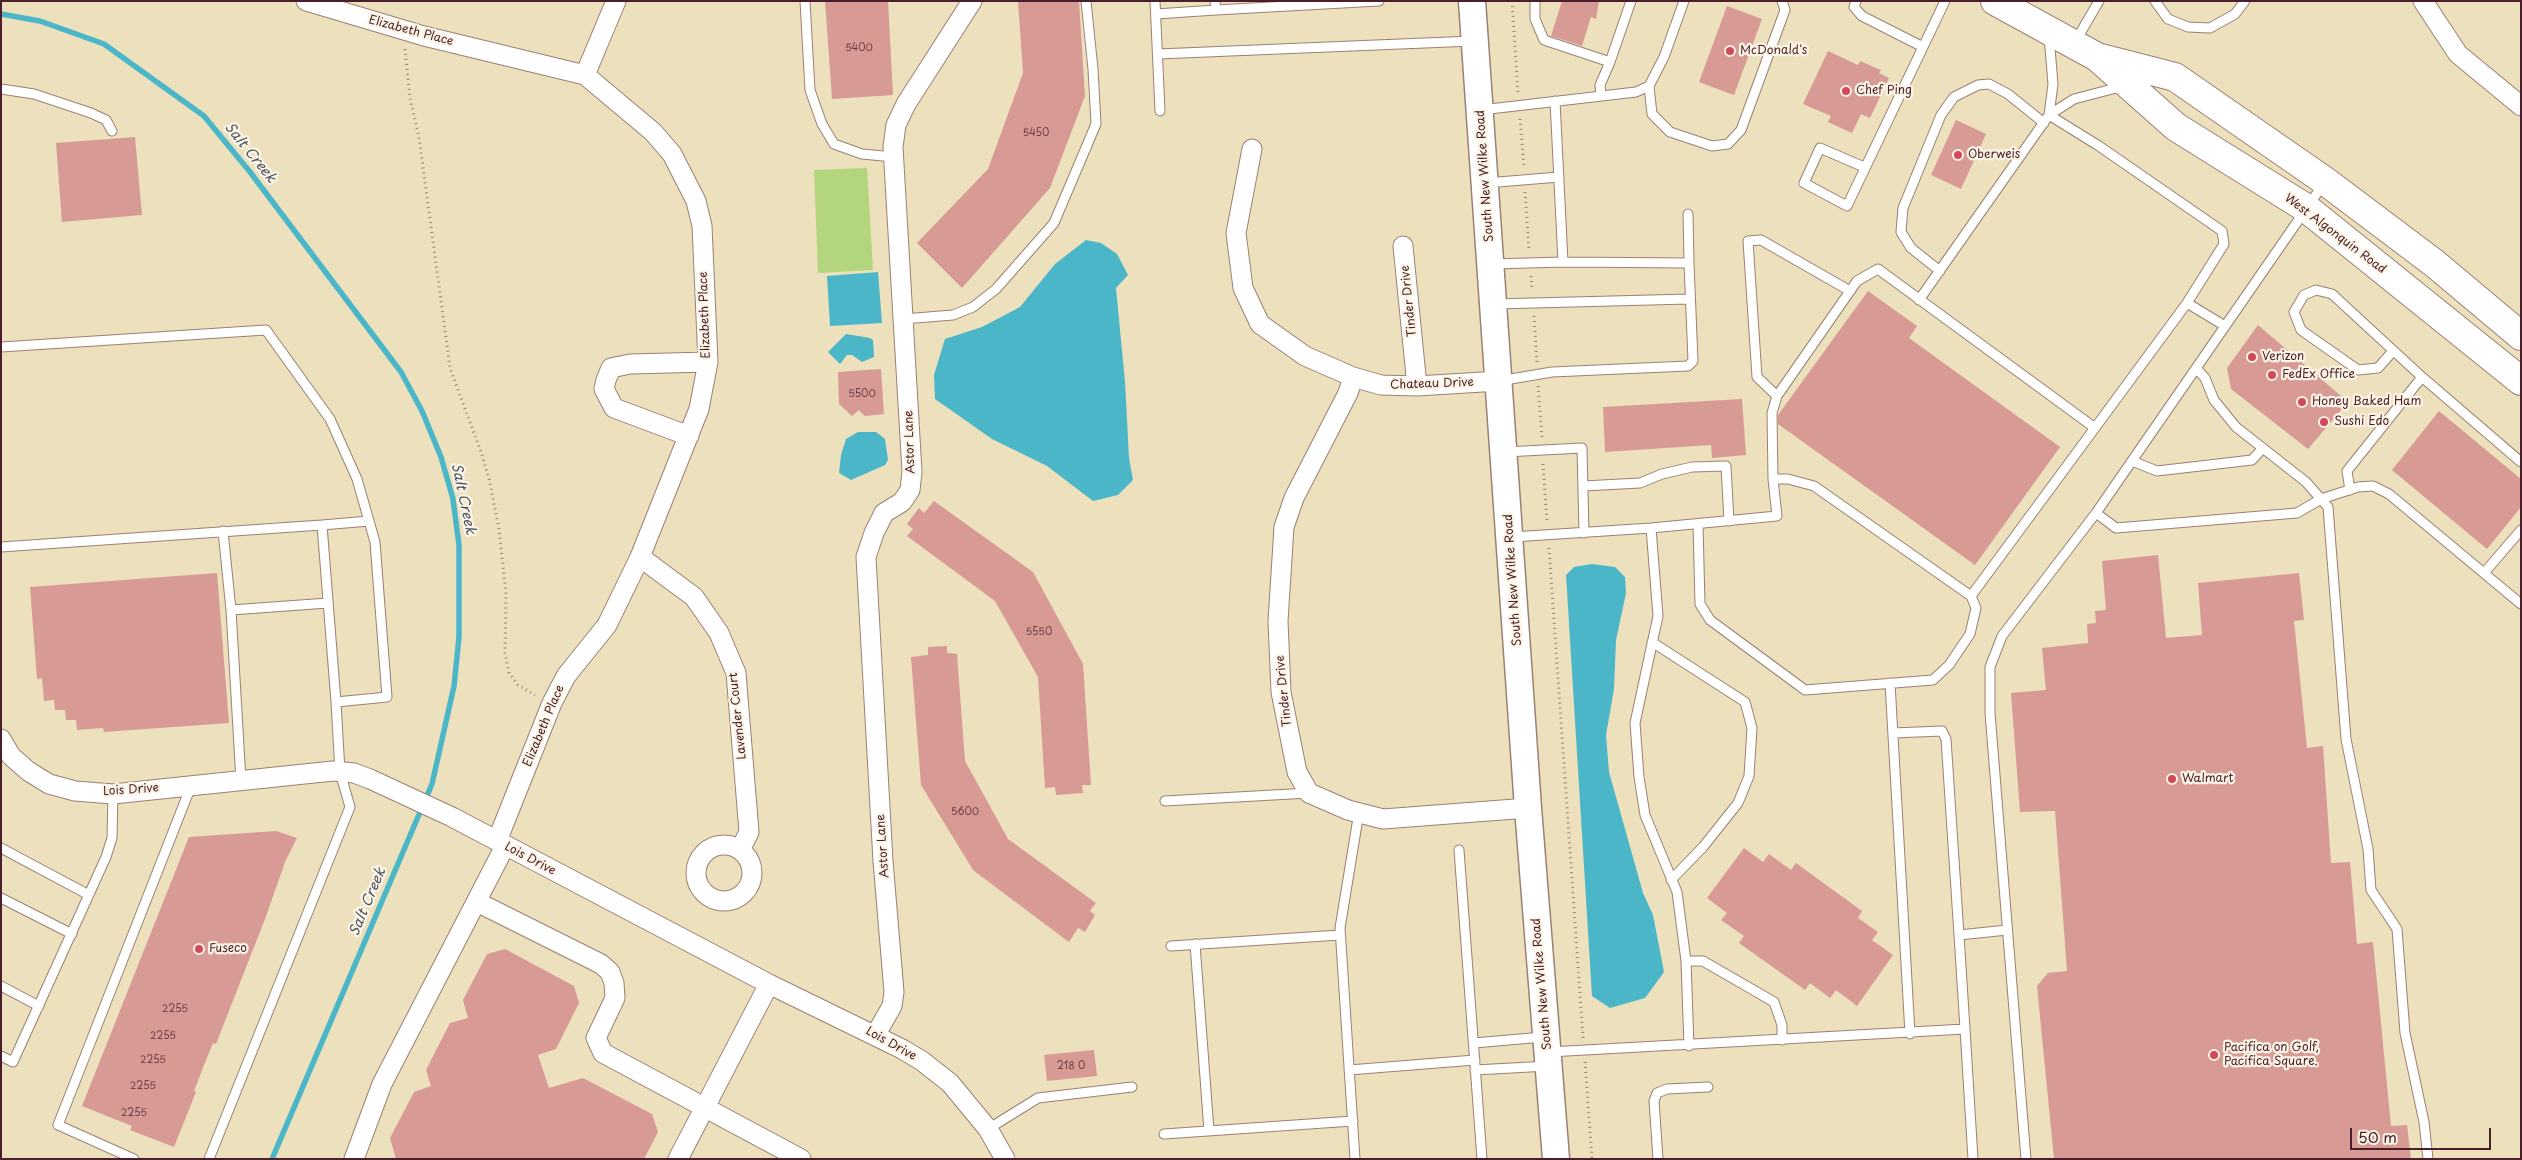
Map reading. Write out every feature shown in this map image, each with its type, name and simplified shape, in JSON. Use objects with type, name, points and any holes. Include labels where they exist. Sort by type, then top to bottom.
[{"type":"main road","name":"South New Wilke Road","points":[[1472,1],[1528,808],[1556,1159]]},
{"type":"main road","name":"West Algonquin Road","points":[[1995,1],[2086,51],[2129,85],[2176,127],[2306,208],[2521,381]]},
{"type":"main road","name":"West Algonquin Road","points":[[2086,51],[2175,77],[2325,181],[2434,263],[2521,336]]},
{"type":"street","name":"Elizabeth Place","points":[[306,1],[402,30],[586,74],[653,132],[672,154],[696,200],[702,226],[708,362],[699,408],[640,557],[608,625],[566,676],[552,703],[501,844],[477,902],[382,1084],[354,1159]]},
{"type":"street","points":[[586,74],[616,1]]},
{"type":"street","name":"Astor Lane","points":[[876,1034],[892,1006],[894,992],[883,860],[866,557],[874,533],[884,513],[902,502],[910,490],[912,458],[894,157],[896,125],[906,104],[972,1]]},
{"type":"street","points":[[2422,1],[2458,54],[2521,106]]},
{"type":"street","name":"Chateau Drive","points":[[1252,149],[1236,233],[1243,288],[1260,324],[1305,356],[1353,377],[1381,385],[1417,386],[1499,381]]},
{"type":"street","name":"Tinder Drive","points":[[1404,246],[1417,386]]},
{"type":"street","points":[[688,436],[614,408],[604,389],[606,380],[611,368],[630,364],[708,362]]},
{"type":"street","name":"Tinder Drive","points":[[1309,792],[1297,772],[1281,692],[1278,621],[1284,527],[1294,498],[1348,393],[1353,377]]},
{"type":"street","name":"Lavender Court","points":[[640,557],[694,597],[719,633],[736,673],[749,832],[740,850]]},
{"type":"street","name":"Lois Drive","points":[[4,750],[28,771],[49,784],[75,790],[114,794],[241,780],[340,772],[354,773],[452,817],[769,984],[876,1034],[922,1061],[950,1083],[988,1129],[1005,1159]]},
{"type":"street","points":[[1309,792],[1359,812],[1383,819],[1528,808]]},
{"type":"street","points":[[477,902],[601,964],[610,972],[614,983],[615,998],[596,1038],[598,1046],[603,1053],[801,1159]]},
{"type":"street","points":[[678,1159],[769,984]]},
{"type":"lane","points":[[805,1],[810,90],[822,124],[834,144],[862,154],[894,157]]},
{"type":"lane","points":[[904,320],[953,315],[973,307],[996,289],[1054,223],[1096,124],[1086,1]]},
{"type":"lane","points":[[1155,1],[1160,111]]},
{"type":"lane","points":[[1156,14],[1215,6],[1379,1]]},
{"type":"lane","points":[[1534,1],[1535,19],[1544,40],[1610,62]]},
{"type":"lane","points":[[1601,96],[1600,85],[1631,1]]},
{"type":"lane","points":[[1684,1],[1664,57],[1649,86],[1652,114],[1670,132],[1712,146],[1728,144],[1741,130],[1785,10],[1782,1]]},
{"type":"lane","points":[[1856,1],[1854,7],[1862,16],[1923,47]]},
{"type":"lane","points":[[1864,168],[1820,148],[1804,183],[1847,206],[1945,1]]},
{"type":"lane","points":[[2086,51],[2100,1]]},
{"type":"lane","points":[[2155,1],[2168,19],[2188,27],[2210,28],[2235,14],[2244,1]]},
{"type":"lane","points":[[2047,119],[2053,84],[2049,31]]},
{"type":"lane","points":[[1158,54],[1475,40]]},
{"type":"lane","points":[[1940,271],[1911,248],[1901,232],[1903,208],[1941,115],[1954,97],[1978,85],[1989,84],[2113,156],[2222,231],[2224,244],[2187,302],[1971,596]]},
{"type":"lane","points":[[1920,300],[2047,119],[2074,98],[2129,85]]},
{"type":"lane","points":[[1480,110],[1636,92],[1649,86]]},
{"type":"lane","points":[[1,89],[34,94],[91,113],[106,120],[112,131]]},
{"type":"lane","points":[[1555,101],[1563,262]]},
{"type":"lane","points":[[1486,184],[1559,177]]},
{"type":"lane","points":[[2026,1159],[1990,713],[1990,667],[2002,636],[2096,513],[2325,181]]},
{"type":"lane","points":[[1499,381],[1552,372],[1688,366],[1693,361],[1688,214]]},
{"type":"lane","points":[[1777,396],[1757,377],[1748,241],[1762,240],[1850,291]]},
{"type":"lane","points":[[1491,264],[1563,262],[1689,263]]},
{"type":"lane","points":[[1510,538],[1651,528],[1778,516],[1773,479],[1772,413],[1777,396],[1857,282],[1878,269],[2095,428]]},
{"type":"lane","points":[[2393,351],[2378,368],[2358,370],[2301,330],[2294,312],[2304,295],[2316,290],[2332,294],[2422,377],[2521,462]]},
{"type":"lane","points":[[1494,304],[1690,299]]},
{"type":"lane","points":[[2187,302],[2225,326]]},
{"type":"lane","points":[[1,347],[266,330],[330,419],[357,479],[375,542],[387,697],[336,702]]},
{"type":"lane","points":[[2196,368],[2205,378],[2214,400],[2236,428],[2306,482],[2328,507],[2346,739],[2368,849],[2371,890],[2397,929],[2405,1033],[2424,1122],[2428,1159]]},
{"type":"lane","points":[[2350,490],[2346,472],[2422,377]]},
{"type":"lane","points":[[1504,452],[1582,448],[1584,533]]},
{"type":"lane","points":[[2132,461],[2157,470],[2252,460],[2263,448]]},
{"type":"lane","points":[[1583,486],[1640,483],[1662,474],[1692,468],[1726,466],[1729,521]]},
{"type":"lane","points":[[1698,524],[1700,604],[1710,620],[1805,690],[1933,680],[1949,665],[1970,634],[1976,608],[1971,596],[1814,486],[1788,479],[1773,479]]},
{"type":"lane","points":[[2096,513],[2116,528],[2297,514],[2321,499],[2350,490],[2373,486],[2381,488],[2521,604]]},
{"type":"lane","points":[[1,547],[369,521]]},
{"type":"lane","points":[[209,1159],[350,807],[340,772],[322,525]]},
{"type":"lane","points":[[1651,528],[1658,616],[1635,723],[1639,777],[1645,814],[1677,892],[1686,961],[1689,1046]]},
{"type":"lane","points":[[2484,573],[2521,530]]},
{"type":"lane","points":[[223,531],[231,610],[241,780]]},
{"type":"lane","points":[[231,610],[328,603]]},
{"type":"lane","points":[[1652,642],[1745,702],[1752,728],[1749,776],[1738,803],[1703,847],[1671,880]]},
{"type":"lane","points":[[1890,683],[1910,1034]]},
{"type":"lane","points":[[1893,733],[1942,731],[1946,739],[1973,1159]]},
{"type":"lane","points":[[134,1159],[58,1124],[191,785]]},
{"type":"lane","points":[[1165,801],[1309,792]]},
{"type":"lane","points":[[1,1056],[14,1062],[90,895],[112,838],[114,794]]},
{"type":"lane","points":[[1355,1159],[1340,935],[1359,812]]},
{"type":"lane","points":[[1,848],[90,895]]},
{"type":"lane","points":[[1459,850],[1482,1159]]},
{"type":"lane","points":[[1,898],[72,934]]},
{"type":"lane","points":[[1959,935],[2007,930]]},
{"type":"lane","points":[[1172,946],[1340,935]]},
{"type":"lane","points":[[1195,944],[1209,1131]]},
{"type":"lane","points":[[1686,961],[1703,960],[1774,1002],[1782,1025],[1782,1040]]},
{"type":"lane","points":[[1,986],[39,1006]]},
{"type":"lane","points":[[1349,1070],[1475,1065],[1547,1052],[1910,1034],[1965,1029]]},
{"type":"lane","points":[[1474,1043],[1547,1052]]},
{"type":"lane","points":[[988,1129],[1038,1098],[1132,1087]]},
{"type":"lane","points":[[1658,1159],[1654,1101],[1657,1093],[1667,1089],[1708,1087]]},
{"type":"lane","points":[[1164,1134],[1352,1121]]},
{"type":"path","points":[[1512,1],[1592,1159]]},
{"type":"path","points":[[402,30],[410,98],[419,137],[450,368],[481,452],[489,479],[499,529],[506,594],[505,653],[509,673],[518,686],[552,703]]},
{"type":"green space","points":[[867,168],[873,270],[818,273],[814,170]]},
{"type":"water","points":[[1086,240],[1101,243],[1117,254],[1128,275],[1116,288],[1125,382],[1129,458],[1133,480],[1118,495],[1093,501],[1047,466],[992,439],[935,399],[934,375],[945,339],[982,327],[1020,307],[1055,264]]},
{"type":"water","points":[[878,272],[882,323],[830,326],[827,276]]},
{"type":"water","points":[[846,334],[873,340],[874,357],[862,362],[852,355],[847,355],[840,364],[828,352]]},
{"type":"water","points":[[858,432],[876,432],[885,439],[888,460],[885,465],[851,480],[839,473],[841,455],[846,439]]},
{"type":"water","points":[[1592,564],[1615,567],[1625,577],[1626,593],[1616,640],[1614,689],[1606,735],[1609,772],[1643,893],[1653,915],[1664,972],[1645,998],[1610,1008],[1592,996],[1566,575],[1574,567]]},
{"type":"building","points":[[825,1],[888,1],[893,95],[832,99]]},
{"type":"building","points":[[1018,1],[1079,1],[1085,96],[1050,188],[962,288],[917,243],[988,169],[1023,73]]},
{"type":"building","points":[[1562,1],[1599,1],[1596,19],[1591,17],[1582,46],[1551,36]]},
{"type":"building","name":"McDonald's","points":[[1727,6],[1762,19],[1734,95],[1699,82]]},
{"type":"building","name":"Chef Ping","points":[[1828,51],[1858,65],[1860,61],[1881,70],[1879,73],[1889,78],[1870,118],[1861,114],[1852,133],[1828,122],[1831,116],[1803,104]]},
{"type":"building","name":"Oberweis","points":[[1956,120],[1986,134],[1961,189],[1931,175]]},
{"type":"building","points":[[135,137],[142,215],[62,222],[56,143]]},
{"type":"building","points":[[1868,291],[1917,326],[1909,338],[2060,447],[1975,565],[1778,424],[1778,415]]},
{"type":"building","points":[[2258,325],[2348,402],[2308,449],[2231,389],[2227,368]]},
{"type":"building","points":[[881,369],[884,414],[865,416],[859,410],[852,416],[839,404],[838,372]]},
{"type":"building","points":[[1742,399],[1746,455],[1712,458],[1711,445],[1605,452],[1603,407]]},
{"type":"building","points":[[2439,411],[2521,479],[2521,507],[2487,549],[2392,470]]},
{"type":"building","points":[[934,501],[1033,572],[1083,664],[1091,785],[1082,785],[1083,793],[1056,795],[1055,787],[1045,788],[1038,677],[995,601],[907,536],[913,529],[907,524],[919,508],[924,513]]},
{"type":"building","points":[[2158,555],[2166,638],[2202,635],[2198,583],[2299,573],[2304,620],[2294,621],[2307,748],[2323,746],[2331,863],[2350,862],[2357,944],[2373,942],[2391,1126],[2407,1125],[2411,1159],[2054,1159],[2037,986],[2048,973],[2067,971],[2055,811],[2020,812],[2011,693],[2046,690],[2042,648],[2088,643],[2087,624],[2096,623],[2095,611],[2106,610],[2102,561]]},
{"type":"building","points":[[217,573],[229,723],[104,732],[103,728],[77,730],[76,720],[66,720],[65,710],[55,710],[54,700],[44,701],[42,678],[37,679],[30,587]]},
{"type":"building","points":[[947,646],[947,653],[957,654],[965,761],[1008,839],[1096,903],[1090,911],[1095,915],[1085,932],[1078,928],[1069,942],[973,870],[921,785],[911,657],[928,655],[928,647]]},
{"type":"building","points":[[276,831],[297,838],[285,862],[265,919],[216,1044],[213,1043],[204,1065],[194,1091],[196,1092],[174,1147],[130,1130],[132,1126],[82,1106],[189,837]]},
{"type":"building","points":[[1744,848],[1763,862],[1769,854],[1791,870],[1796,863],[1862,911],[1858,918],[1878,932],[1872,940],[1893,955],[1857,1006],[1836,990],[1830,998],[1810,983],[1805,990],[1739,943],[1744,936],[1721,920],[1727,913],[1707,898]]},
{"type":"building","points":[[505,949],[574,986],[579,1003],[556,1049],[538,1055],[549,1088],[583,1078],[652,1114],[658,1132],[644,1159],[396,1159],[390,1138],[414,1092],[431,1086],[426,1070],[450,1023],[468,1018],[463,1000],[487,954]]},
{"type":"building","points":[[1094,1050],[1097,1076],[1047,1081],[1044,1055]]},
{"type":"waterway","name":"Salt Creek","points":[[1,14],[40,21],[104,44],[204,116],[250,172],[401,372],[422,411],[441,457],[453,499],[459,545],[459,637],[454,686],[432,784],[272,1159]]},
{"type":"place","name":"McDonald's","points":[[1730,51]]},
{"type":"place","name":"Chef Ping","points":[[1846,91]]},
{"type":"place","name":"Oberweis","points":[[1958,155]]},
{"type":"place","name":"Verizon","points":[[2252,357]]},
{"type":"place","name":"FedEx Office","points":[[2272,375]]},
{"type":"place","name":"Honey Baked Ham","points":[[2302,402]]},
{"type":"place","name":"Sushi Edo","points":[[2324,422]]},
{"type":"place","name":"Walmart","points":[[2172,779]]},
{"type":"place","name":"Fuseco","points":[[199,949]]},
{"type":"place","name":"Pacifica on Golf, Pacifica Square.","points":[[2214,1055]]}]
